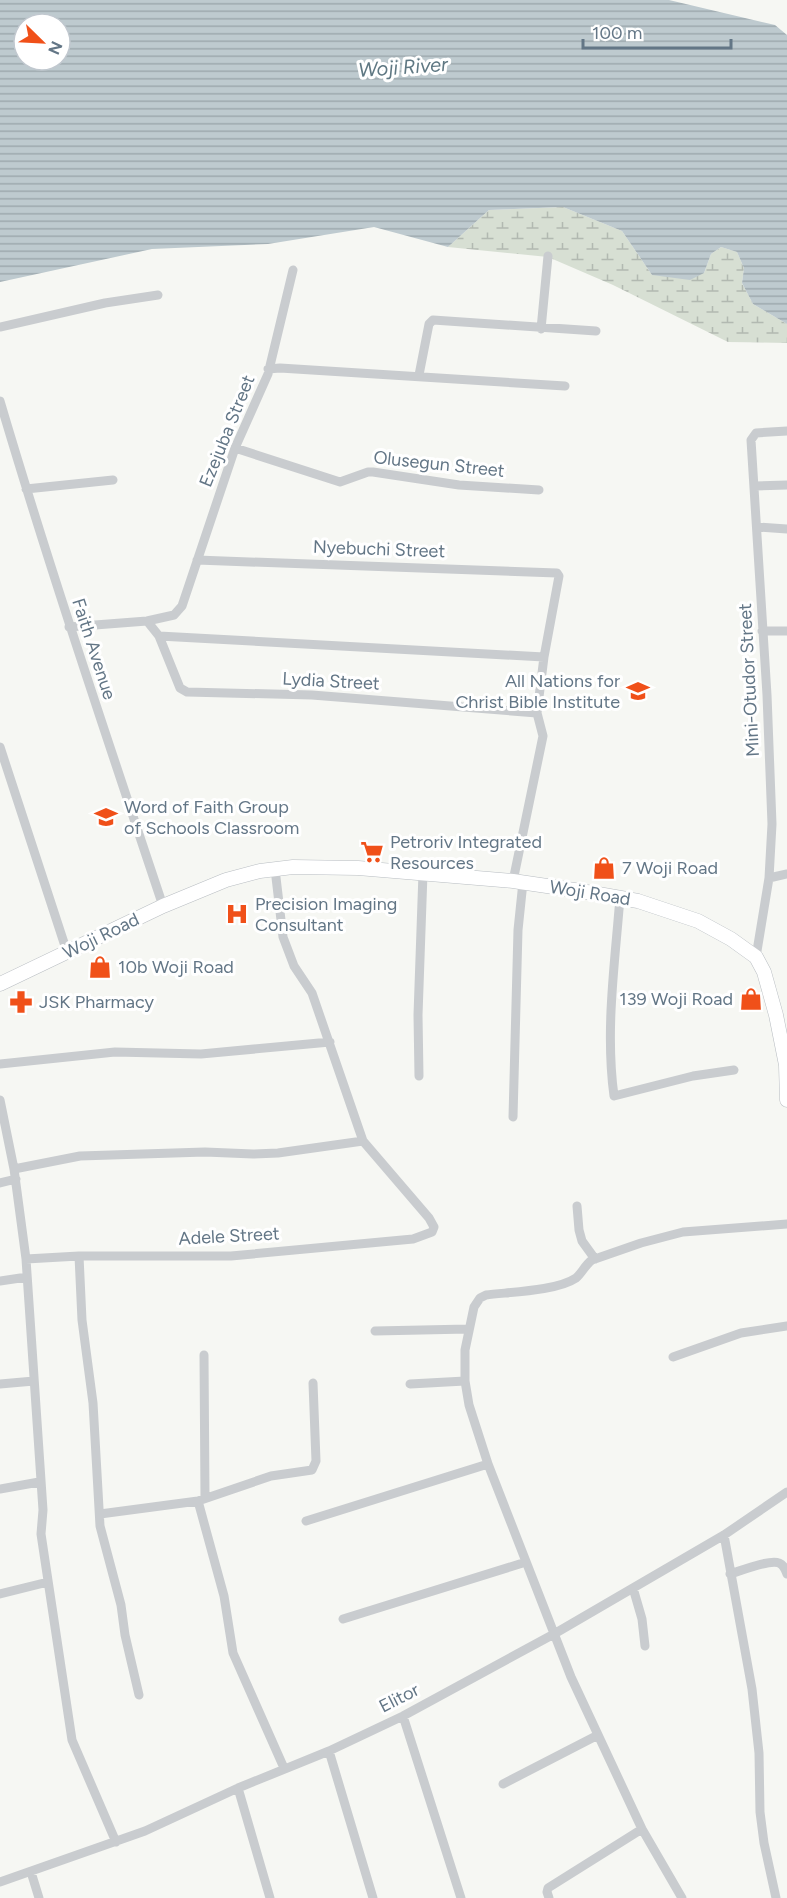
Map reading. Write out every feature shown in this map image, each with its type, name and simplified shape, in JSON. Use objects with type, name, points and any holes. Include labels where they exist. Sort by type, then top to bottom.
[{"type":"main road","name":"Woji Road","points":[[0,984],[163,906],[237,876],[275,869],[324,867],[518,882],[620,897],[654,905],[699,921],[731,939],[756,957]]},
{"type":"main road","points":[[756,957],[764,972],[774,1005],[786,1065],[787,1100]]},
{"type":"street","points":[[541,328],[548,256]]},
{"type":"street","points":[[268,369],[292,270]]},
{"type":"street","points":[[0,327],[105,303],[158,296]]},
{"type":"street","points":[[419,375],[431,320],[596,331]]},
{"type":"street","name":"Ezejuba Street","points":[[69,627],[147,621],[179,612],[235,448],[268,369],[419,375],[565,386]]},
{"type":"street","name":"Faith Avenue","points":[[0,400],[69,627],[163,906]]},
{"type":"street","name":"Mini-Otudor Street","points":[[756,957],[769,878],[772,824],[767,695],[751,440],[752,435],[756,433],[787,431]]},
{"type":"street","name":"Olusegun Street","points":[[235,448],[340,482],[373,472],[459,485],[539,490]]},
{"type":"street","points":[[26,489],[113,480]]},
{"type":"street","points":[[755,486],[787,485]]},
{"type":"street","points":[[757,527],[787,529]]},
{"type":"street","name":"Nyebuchi Street","points":[[197,560],[554,572],[559,576],[544,657]]},
{"type":"street","name":"Lydia Street","points":[[147,621],[159,636],[180,687],[188,692],[312,695],[537,713]]},
{"type":"street","points":[[762,631],[787,631]]},
{"type":"street","points":[[159,636],[544,657],[537,713],[543,736],[518,882],[513,1117]]},
{"type":"street","points":[[0,747],[67,952]]},
{"type":"street","points":[[0,1183],[15,1174],[80,1156],[205,1152],[278,1153],[363,1141],[312,993],[294,966],[283,937],[275,869]]},
{"type":"street","points":[[419,1076],[418,1015],[423,873]]},
{"type":"street","points":[[769,878],[787,874]]},
{"type":"street","points":[[620,897],[610,1061],[614,1096],[693,1076],[734,1070]]},
{"type":"street","points":[[0,1064],[115,1052],[201,1054],[330,1042]]},
{"type":"street","points":[[0,1101],[15,1174],[26,1259],[39,1482],[43,1510],[41,1534],[72,1740],[116,1842]]},
{"type":"street","name":"Adele Street","points":[[26,1259],[79,1256],[231,1256],[413,1239],[432,1232],[434,1227],[429,1218],[363,1141]]},
{"type":"street","points":[[577,1206],[582,1241],[595,1259]]},
{"type":"street","points":[[681,1898],[642,1829],[571,1677],[488,1464],[469,1405],[465,1381],[468,1329],[474,1307],[480,1298],[486,1295],[549,1288],[576,1278],[585,1265],[595,1259],[641,1243],[683,1232],[787,1224]]},
{"type":"street","points":[[79,1256],[82,1320],[93,1403],[100,1526],[123,1613],[125,1635],[139,1695]]},
{"type":"street","points":[[0,1281],[27,1277]]},
{"type":"street","points":[[673,1357],[741,1333],[787,1326]]},
{"type":"street","points":[[375,1330],[468,1329]]},
{"type":"street","points":[[204,1355],[201,1499],[224,1596],[234,1653],[284,1768]]},
{"type":"street","points":[[0,1384],[34,1381]]},
{"type":"street","points":[[410,1384],[465,1381]]},
{"type":"street","points":[[100,1514],[201,1499],[271,1476],[312,1470],[316,1461],[313,1383]]},
{"type":"street","points":[[306,1521],[488,1464]]},
{"type":"street","points":[[0,1490],[39,1482]]},
{"type":"street","name":"Elitor","points":[[2,1882],[145,1831],[284,1768],[329,1751],[403,1716],[554,1634],[724,1535],[787,1492]]},
{"type":"street","points":[[724,1535],[752,1689],[759,1752],[760,1812],[776,1898]]},
{"type":"street","points":[[343,1619],[526,1562]]},
{"type":"street","points":[[730,1574],[772,1562],[780,1563],[787,1574]]},
{"type":"street","points":[[0,1594],[48,1582]]},
{"type":"street","points":[[633,1588],[642,1618],[645,1646]]},
{"type":"street","points":[[403,1716],[461,1898]]},
{"type":"street","points":[[503,1784],[598,1735]]},
{"type":"street","points":[[329,1751],[373,1898]]},
{"type":"street","points":[[238,1788],[270,1898]]},
{"type":"street","points":[[549,1898],[548,1888],[642,1829]]},
{"type":"street","points":[[0,1871],[2,1882]]},
{"type":"street","points":[[31,1872],[39,1898]]},
{"type":"green space","points":[[563,207],[622,231],[652,275],[704,273],[711,254],[721,247],[737,252],[744,268],[742,283],[753,304],[787,324],[787,343],[728,342],[613,285],[548,257],[448,247],[489,210]]},
{"type":"water","name":"Woji River","points":[[0,0],[669,0],[775,25],[787,35],[787,324],[753,304],[742,283],[744,268],[737,252],[721,247],[711,254],[704,273],[690,280],[652,275],[622,231],[563,207],[489,210],[448,247],[374,227],[268,244],[152,249],[0,282]]},
{"type":"place","name":"All Nations for Christ Bible Institute","points":[[638,691]]},
{"type":"place","name":"Word of Faith Group of Schools Classroom","points":[[106,817]]},
{"type":"place","name":"Petroriv Integrated Resources","points":[[372,852]]},
{"type":"place","name":"7 Woji Road","points":[[604,868]]},
{"type":"place","name":"Precision Imaging Consultant","points":[[237,914]]},
{"type":"place","name":"10b Woji Road","points":[[100,967]]},
{"type":"place","name":"139 Woji Road","points":[[751,999]]},
{"type":"place","name":"JSK Pharmacy","points":[[21,1002]]}]
